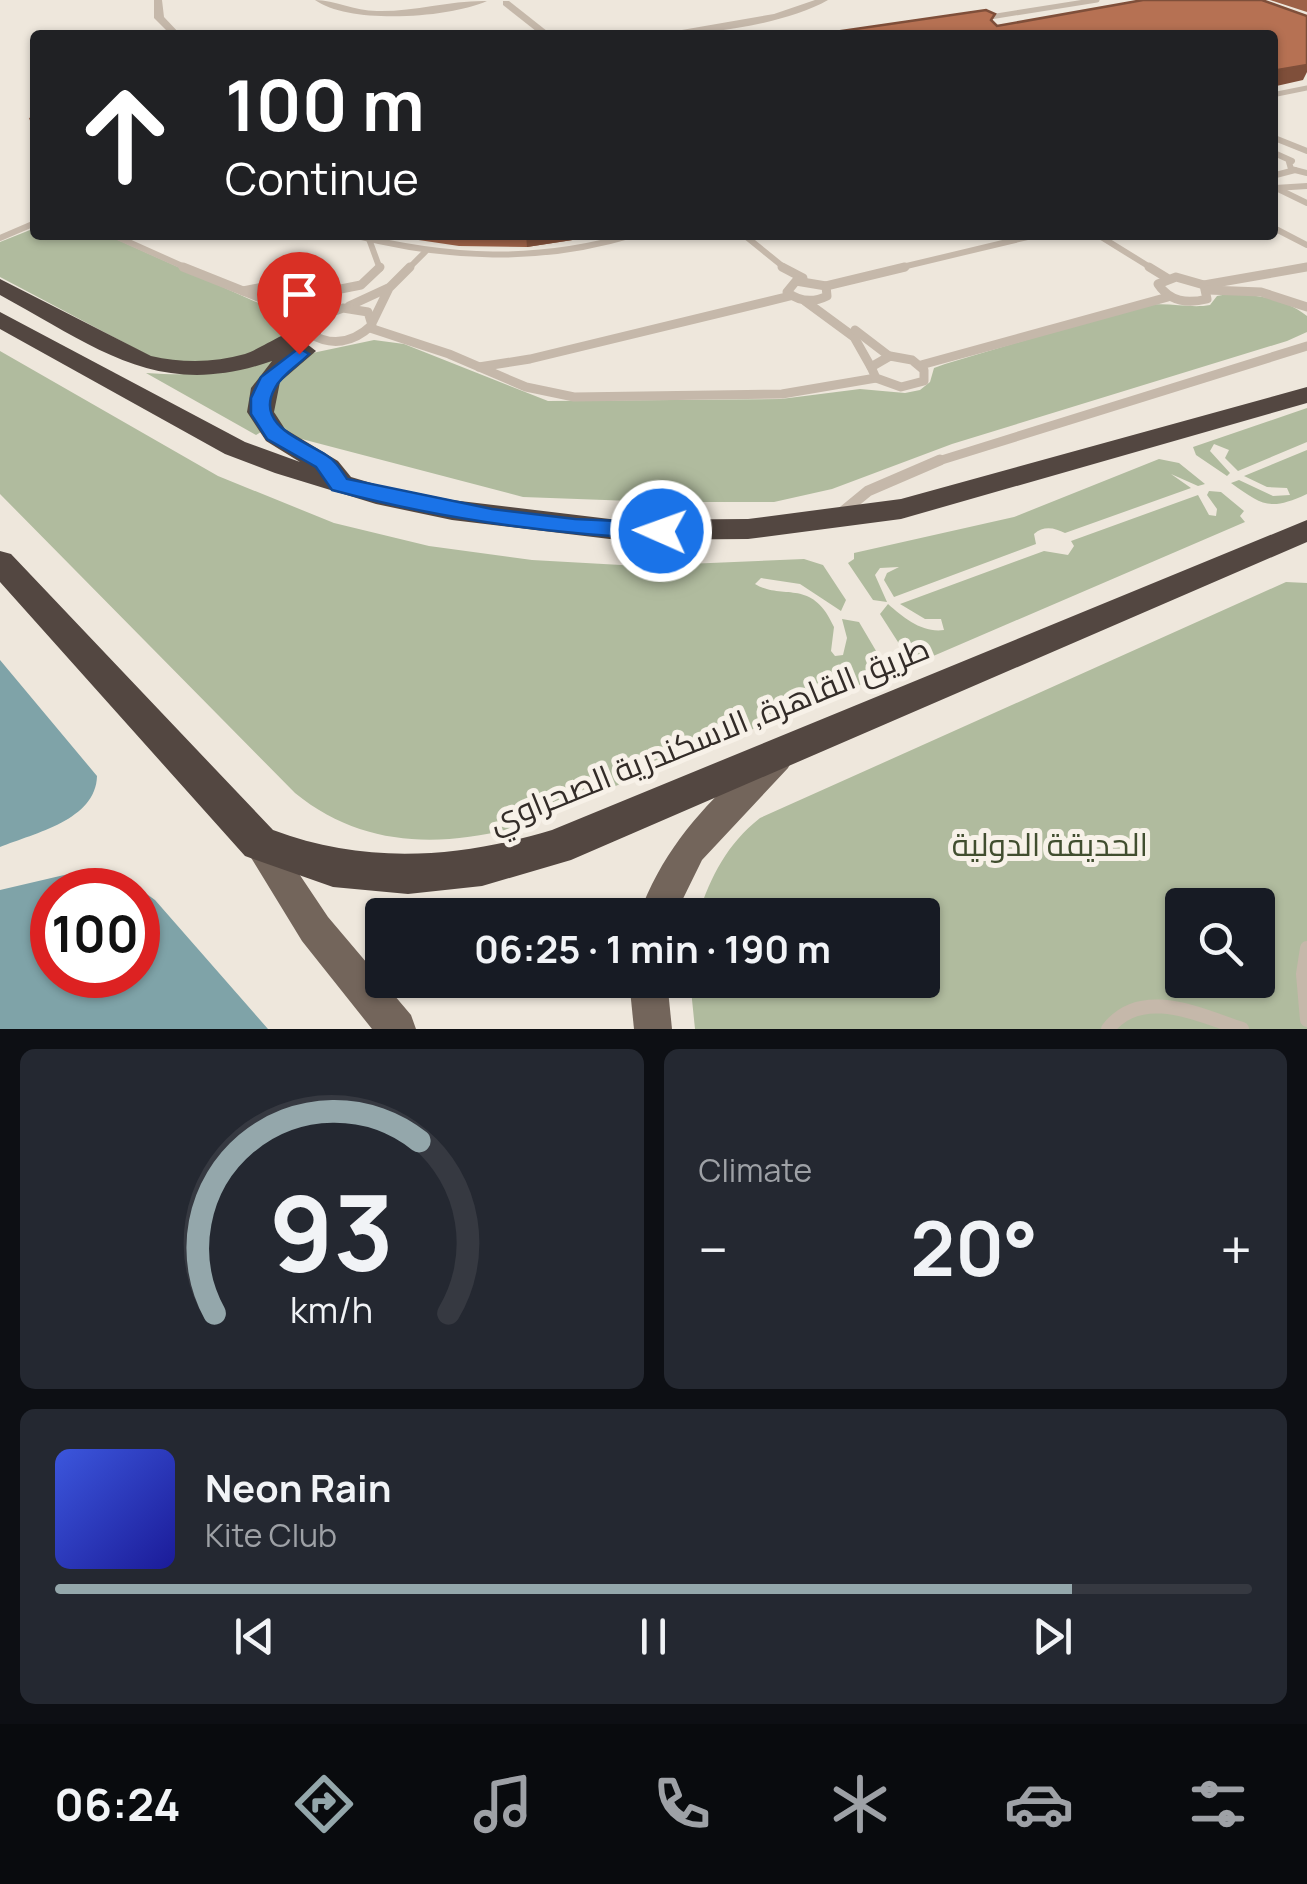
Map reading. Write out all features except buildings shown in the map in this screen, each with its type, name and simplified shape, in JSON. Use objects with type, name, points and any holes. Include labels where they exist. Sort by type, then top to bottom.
[{"type":"highway","points":[[0,286],[143,362],[166,367],[238,364],[317,331]]},
{"type":"highway","points":[[0,319],[235,448],[340,484],[452,510],[575,527],[705,531],[835,520],[948,497],[1307,395]]},
{"type":"highway","points":[[317,331],[263,389],[260,406],[274,435],[324,462],[340,484]]},
{"type":"highway","points":[[1270,405],[1276,391],[1307,374]]},
{"type":"highway","name":"طريق القاهرة, الاسكندرية الصحراوي","points":[[0,562],[260,843],[317,866],[384,876],[419,876],[490,867],[557,847],[1307,530]]},
{"type":"main road","points":[[662,898],[669,880],[698,838],[784,751]]},
{"type":"main road","points":[[260,843],[315,929],[397,1029]]},
{"type":"main road","points":[[650,998],[653,1029]]},
{"type":"street","points":[[158,0],[158,18],[171,30]]},
{"type":"street","points":[[319,0],[333,10],[368,14],[510,1],[541,30]]},
{"type":"street","points":[[691,30],[776,17],[824,0]]},
{"type":"lane","points":[[991,26],[975,20],[1097,0]]},
{"type":"lane","points":[[1009,14],[1027,22]]},
{"type":"lane","points":[[1278,94],[1307,88]]},
{"type":"lane","points":[[1278,139],[1307,151]]},
{"type":"lane","points":[[1278,155],[1302,161]]},
{"type":"lane","points":[[1292,161],[1287,165],[1307,173]]},
{"type":"lane","points":[[1278,174],[1295,170]]},
{"type":"lane","points":[[1278,186],[1307,186]]},
{"type":"lane","points":[[1278,189],[1307,203]]},
{"type":"lane","points":[[0,238],[30,224]]},
{"type":"lane","points":[[1278,231],[1307,245]]},
{"type":"lane","points":[[124,240],[242,292],[317,331],[348,340],[372,325],[388,288]]},
{"type":"lane","points":[[242,292],[278,284],[285,296],[295,298],[370,281],[378,275],[380,264],[369,240]]},
{"type":"lane","points":[[373,240],[426,252],[476,256],[539,255],[609,240]]},
{"type":"lane","points":[[750,240],[778,265],[826,286],[1015,240]]},
{"type":"lane","points":[[1106,240],[1167,278],[1186,278],[1206,288],[1261,292],[1307,307]]},
{"type":"lane","points":[[317,331],[343,308],[388,288],[426,252]]},
{"type":"lane","points":[[778,265],[789,292],[856,340],[866,352],[876,378],[891,386],[910,387],[924,381],[926,370],[921,365],[890,356],[850,326],[824,298]]},
{"type":"lane","points":[[1206,288],[1307,267]]},
{"type":"lane","points":[[1167,278],[1158,284],[1168,296]]},
{"type":"lane","points":[[478,367],[530,359],[789,292],[796,281],[812,281]]},
{"type":"lane","points":[[804,301],[824,298],[829,292],[826,286]]},
{"type":"lane","points":[[921,365],[1168,296],[1200,301],[1207,299],[1206,288]]},
{"type":"lane","points":[[343,308],[368,312],[372,325]]},
{"type":"lane","points":[[372,325],[541,392],[586,398],[782,394],[876,378]]},
{"type":"lane","points":[[835,520],[868,491],[912,469],[1307,346]]},
{"type":"lane","points":[[871,367],[890,356]]},
{"type":"lane","points":[[1307,948],[1307,1020]]},
{"type":"lane","points":[[1108,1029],[1112,1020],[1130,1008],[1154,1006],[1242,1029]]},
{"type":"green space","points":[[30,230],[30,240],[118,240],[285,315],[292,330],[278,346],[210,364],[157,360],[0,277],[0,242]]},
{"type":"green space","points":[[1217,296],[1259,296],[1289,305],[1307,316],[1307,332],[952,444],[832,489],[774,502],[523,497],[294,437],[280,429],[267,392],[303,355],[374,340],[404,344],[548,401],[781,399],[860,389],[905,393],[920,390],[930,382],[934,368],[945,364],[1140,306],[1210,305]]},
{"type":"green space","points":[[301,345],[272,367],[261,432],[256,435],[146,373],[226,371]]},
{"type":"green space","points":[[0,351],[218,476],[334,523],[429,546],[532,560],[639,566],[804,559],[823,565],[846,600],[841,611],[800,584],[761,578],[755,584],[797,593],[816,602],[834,627],[831,651],[835,656],[843,655],[847,638],[842,619],[859,622],[882,661],[877,669],[879,677],[514,828],[428,840],[372,833],[346,824],[295,793],[0,494]]},
{"type":"green space","points":[[1307,408],[1307,442],[1238,471],[1225,458],[1229,450],[1214,444],[1210,451],[1230,473],[1227,476],[1196,455],[1193,447]]},
{"type":"green space","points":[[1307,450],[1307,494],[1284,503],[1267,504],[1231,483],[1239,480],[1273,496],[1290,495],[1287,488],[1267,487],[1244,476]]},
{"type":"green space","points":[[1159,459],[1179,463],[1205,484],[1198,486],[1171,474],[1191,488],[1065,533],[1042,529],[1034,534],[1036,544],[894,597],[884,580],[887,573],[899,567],[880,568],[875,575],[887,602],[873,600],[848,563],[854,559],[854,553],[1014,517]]},
{"type":"green space","points":[[1209,491],[1221,492],[1244,511],[1240,516],[1245,522],[924,660],[915,653],[905,653],[880,614],[888,604],[921,627],[944,630],[941,619],[925,619],[900,604],[1044,551],[1068,555],[1074,546],[1071,541],[1198,495],[1209,515],[1216,516],[1217,509],[1207,495]]},
{"type":"green space","name":"الحديقة الدولية","points":[[1286,582],[1307,583],[1307,1029],[695,1029],[692,998],[940,998],[940,898],[705,898],[738,839],[760,818]]},
{"type":"water","points":[[0,660],[97,776],[94,791],[75,814],[0,847]]},
{"type":"water","points":[[30,883],[30,998],[160,998],[160,906],[268,1029],[0,1029],[0,890]]},
{"type":"route","points":[[299,354],[273,373],[263,389],[262,414],[274,435],[324,462],[340,484],[413,503],[492,517],[575,527],[661,531]]}]
